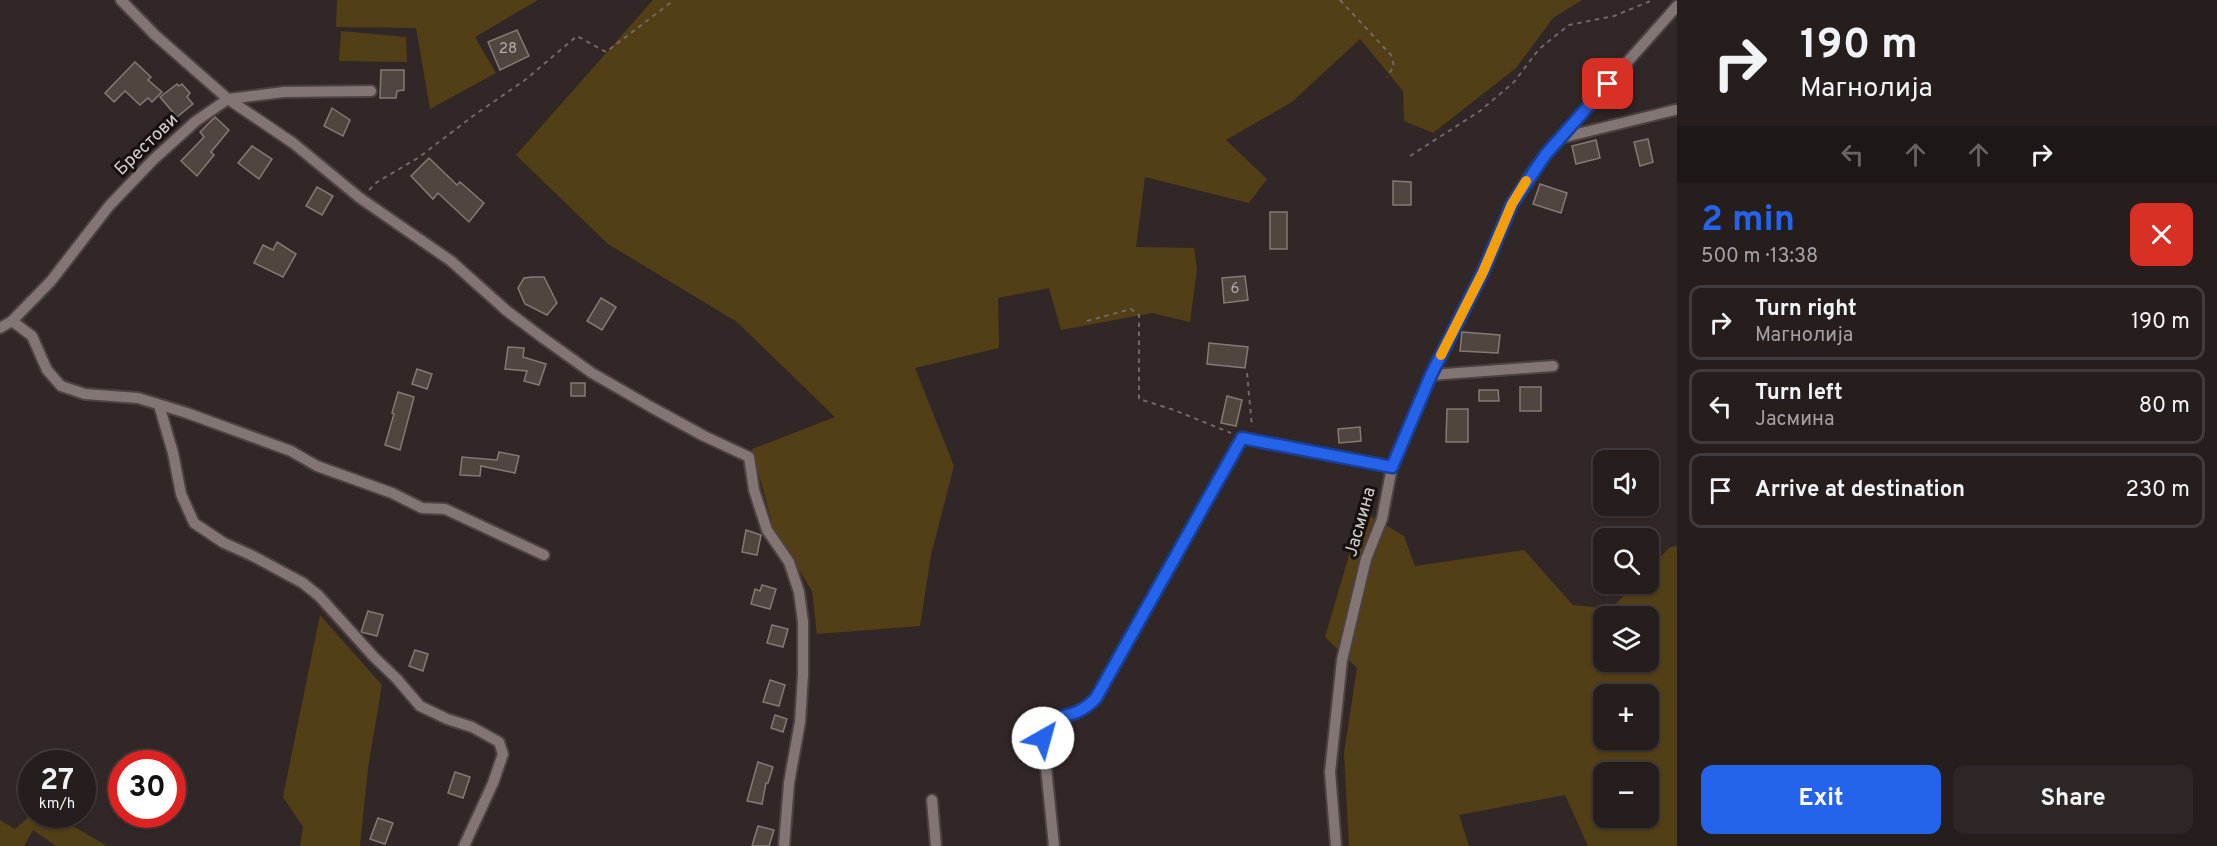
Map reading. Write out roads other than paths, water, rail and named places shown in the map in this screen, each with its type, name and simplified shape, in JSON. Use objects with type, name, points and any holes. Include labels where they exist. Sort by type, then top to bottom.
[{"type":"street","points":[[121,0],[155,35],[228,99],[293,143],[360,198],[451,261],[507,311],[592,373],[704,436],[748,457],[754,490],[767,530],[789,562],[800,592],[803,622],[800,722],[789,783],[784,846]]},
{"type":"street","name":"Јасмина","points":[[1336,846],[1330,772],[1342,660],[1366,559],[1382,519],[1392,467],[1431,375],[1483,272],[1512,204],[1528,177],[1677,6]]},
{"type":"street","name":"Брестови","points":[[0,328],[12,321],[51,280],[109,206],[153,160],[196,121],[228,99],[284,92],[371,92]]},
{"type":"street","points":[[1561,138],[1676,110]]},
{"type":"street","points":[[12,321],[32,336],[47,370],[61,386],[85,394],[138,398],[247,434],[291,451],[317,466],[392,493],[422,508],[446,509],[544,555]]},
{"type":"street","points":[[1431,375],[1553,366]]},
{"type":"street","points":[[159,405],[173,453],[181,494],[194,523],[224,543],[303,583],[319,596],[420,706],[471,727],[499,742],[503,754],[464,846]]},
{"type":"street","points":[[1054,846],[1043,738],[1045,726],[1051,719],[1085,709],[1096,698],[1247,439],[1392,467]]},
{"type":"street","points":[[932,800],[936,846]]}]
